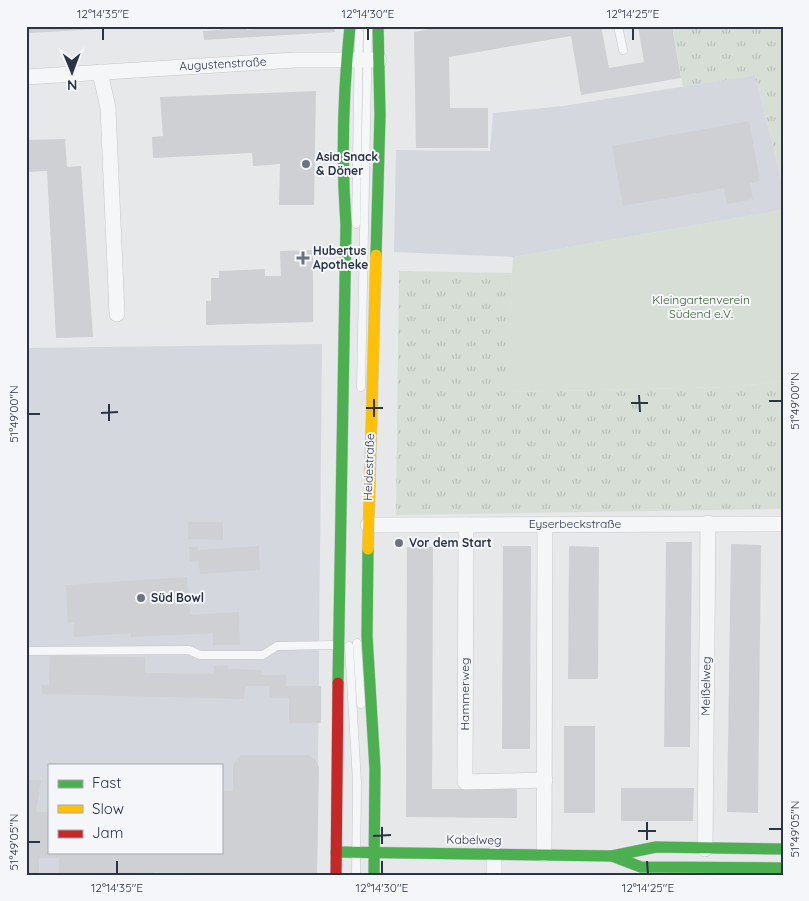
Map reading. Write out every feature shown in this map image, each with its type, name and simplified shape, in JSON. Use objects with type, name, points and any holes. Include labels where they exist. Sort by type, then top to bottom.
[{"type":"main road","name":"Heidestraße","points":[[350,26],[380,115],[368,525],[367,636],[375,769],[365,850],[374,875]]},
{"type":"main road","name":"Heidestraße","points":[[336,875],[346,225],[343,183],[344,87],[363,60],[378,26]]},
{"type":"main road","name":"Kabelweg","points":[[336,852],[365,850],[612,856],[656,847],[783,849]]},
{"type":"main road","name":"Kabelweg","points":[[612,856],[641,867],[783,868]]},
{"type":"street","name":"Augustenstraße","points":[[26,77],[295,60],[363,60]]},
{"type":"street","points":[[100,72],[108,108],[117,314]]},
{"type":"street","name":"Meißelweg","points":[[705,849],[708,523]]},
{"type":"street","name":"Eyserbeckstraße","points":[[368,525],[783,524]]},
{"type":"street","name":"Hammerweg","points":[[466,525],[465,782],[545,780]]},
{"type":"street","points":[[544,525],[544,854]]},
{"type":"street","points":[[494,854],[494,875]]},
{"type":"lane","points":[[359,26],[363,60],[361,397]]},
{"type":"lane","points":[[353,386],[363,60],[368,26]]},
{"type":"lane","points":[[618,26],[623,50]]},
{"type":"lane","points":[[349,633],[357,782],[365,850]]},
{"type":"lane","points":[[357,637],[357,663],[362,714]]},
{"type":"lane","points":[[26,652],[189,650],[200,655],[263,655],[278,646],[339,646]]},
{"type":"lane","points":[[356,875],[365,850],[366,799]]},
{"type":"shaded area","points":[[755,75],[783,187],[783,210],[513,257],[394,252],[396,150],[490,151],[493,113],[563,106]]},
{"type":"shaded area","points":[[322,344],[317,875],[26,875],[26,348]]},
{"type":"green space","points":[[690,26],[783,26],[783,187],[755,75],[683,87],[673,29]]},
{"type":"green space","name":"Kleingartenverein Südend e.V.","points":[[783,210],[783,381],[731,387],[506,392],[513,257]]},
{"type":"green space","points":[[399,271],[512,273],[507,392],[731,387],[783,381],[783,509],[396,515]]},
{"type":"building","points":[[26,26],[114,26],[114,28],[29,33],[29,41],[26,41]]},
{"type":"building","points":[[220,26],[247,26],[247,30],[264,28],[264,26],[334,26],[335,32],[204,40],[203,31],[220,30]]},
{"type":"building","points":[[445,26],[601,26],[609,68],[644,62],[638,26],[672,26],[681,78],[581,95],[571,36],[449,57],[450,108],[488,108],[488,148],[416,148],[414,32]]},
{"type":"building","points":[[316,91],[314,205],[279,205],[280,164],[253,166],[252,153],[153,158],[152,137],[163,136],[160,97]]},
{"type":"building","points":[[749,121],[760,181],[750,183],[753,199],[727,204],[724,188],[623,206],[612,146]]},
{"type":"building","points":[[65,139],[67,167],[81,166],[93,337],[56,338],[47,171],[26,172],[26,140]]},
{"type":"building","points":[[313,250],[313,322],[206,325],[206,301],[211,301],[211,278],[219,278],[219,271],[265,269],[265,276],[281,276],[280,251]]},
{"type":"building","points":[[188,522],[223,522],[223,540],[188,539]]},
{"type":"building","points":[[666,542],[692,542],[690,747],[664,747]]},
{"type":"building","points":[[731,544],[761,545],[758,813],[727,812]]},
{"type":"building","points":[[259,546],[260,570],[200,574],[199,561],[190,562],[189,547],[198,547],[198,550]]},
{"type":"building","points":[[503,546],[531,546],[530,749],[502,749]]},
{"type":"building","points":[[569,546],[599,547],[598,679],[568,679]]},
{"type":"building","points":[[407,547],[433,547],[432,789],[517,789],[517,818],[406,817]]},
{"type":"building","points":[[187,577],[190,615],[239,612],[240,645],[213,645],[213,633],[131,637],[131,633],[74,637],[74,622],[68,622],[66,585]]},
{"type":"building","points":[[50,656],[145,657],[145,673],[214,674],[214,666],[228,665],[228,669],[261,670],[261,675],[286,675],[286,686],[321,686],[321,723],[289,723],[289,698],[269,698],[270,686],[245,686],[244,699],[42,694],[42,685],[49,685]]},
{"type":"building","points":[[564,726],[595,726],[595,813],[564,813]]},
{"type":"building","points":[[241,755],[308,755],[315,759],[319,767],[317,875],[215,875],[215,873],[154,872],[154,875],[59,875],[59,858],[39,858],[39,875],[26,875],[26,780],[41,780],[36,812],[48,812],[48,854],[222,854],[222,791],[233,791],[233,765]]},
{"type":"building","points":[[621,788],[694,788],[693,821],[621,821]]},
{"type":"traffic: fast","points":[[338,683],[346,225],[344,126],[350,26]]},
{"type":"traffic: fast","points":[[376,255],[380,115],[378,26]]},
{"type":"traffic: fast","points":[[368,549],[367,636],[375,769],[374,875]]},
{"type":"traffic: fast","points":[[336,852],[612,856],[656,847],[783,849]]},
{"type":"traffic: fast","points":[[612,856],[641,867],[783,868]]},
{"type":"traffic: slow","points":[[368,549],[376,255]]},
{"type":"traffic: jam","points":[[336,875],[338,683]]},
{"type":"place","name":"Asia Snack & Döner","points":[[306,164]]},
{"type":"place","name":"Hubertus Apotheke","points":[[303,258]]},
{"type":"place","name":"Vor dem Start","points":[[399,543]]},
{"type":"place","name":"Süd Bowl","points":[[141,598]]}]
